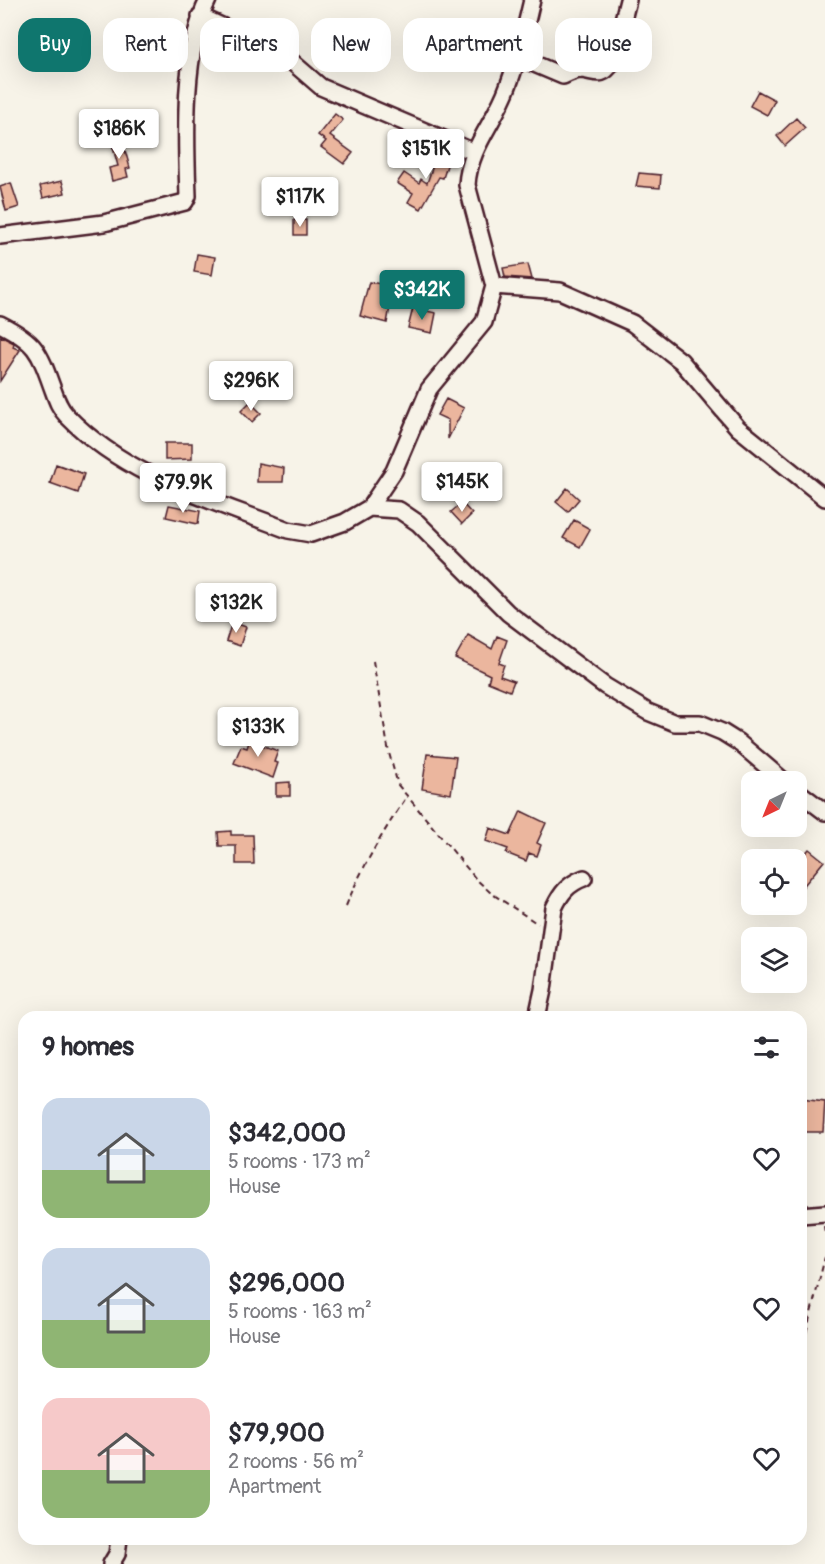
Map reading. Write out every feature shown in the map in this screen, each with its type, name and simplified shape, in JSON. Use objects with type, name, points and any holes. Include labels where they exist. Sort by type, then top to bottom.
[{"type":"street","points":[[0,236],[104,223],[185,202],[188,196],[187,109],[200,16],[208,0]]},
{"type":"street","points":[[528,18],[532,0]]},
{"type":"street","points":[[543,68],[563,76],[579,70],[598,75],[606,71],[612,63],[628,0]]},
{"type":"street","points":[[200,16],[284,55],[321,87],[474,152]]},
{"type":"street","points":[[0,324],[30,341],[39,351],[60,407],[106,451],[152,476],[288,530],[311,534],[345,522],[369,508],[394,471],[429,389],[484,322],[494,286],[468,185],[474,152],[508,89],[513,72]]},
{"type":"street","points":[[494,286],[560,291],[632,323],[681,361],[738,428],[825,498]]},
{"type":"street","points":[[369,508],[399,510],[418,523],[508,613],[605,686],[657,716],[675,723],[700,723],[722,732],[738,742],[772,771]]},
{"type":"street","points":[[807,798],[825,812]]},
{"type":"street","points":[[538,1011],[554,908],[559,896],[570,884],[584,878]]},
{"type":"street","points":[[807,1214],[825,1213]]},
{"type":"street","points":[[111,1564],[117,1554],[118,1545]]},
{"type":"path","points":[[373,661],[394,776],[398,785],[476,879],[525,916],[551,931]]},
{"type":"path","points":[[346,906],[370,860],[377,840],[408,795]]},
{"type":"path","points":[[807,1329],[825,1257]]},
{"type":"building","points":[[758,91],[775,100],[767,115],[750,106]]},
{"type":"building","points":[[335,114],[343,120],[330,136],[353,153],[344,164],[321,147],[326,141],[318,135]]},
{"type":"building","points":[[796,118],[805,128],[785,146],[777,136]]},
{"type":"building","points":[[107,126],[125,150],[130,168],[126,169],[128,177],[112,181],[109,168],[118,166]]},
{"type":"building","points":[[404,142],[414,148],[405,163],[395,157]]},
{"type":"building","points":[[439,148],[451,153],[443,178],[439,177],[421,209],[408,202],[413,193],[397,183],[404,173],[419,183],[421,179],[427,183]]},
{"type":"building","points":[[639,173],[661,175],[660,188],[636,186]]},
{"type":"building","points":[[62,181],[65,193],[43,198],[40,186]]},
{"type":"building","points":[[11,183],[19,207],[6,211],[0,187]]},
{"type":"building","points":[[294,220],[306,220],[306,235],[294,235]]},
{"type":"building","points":[[197,254],[215,257],[212,275],[194,272]]},
{"type":"building","points":[[528,264],[532,279],[505,277],[503,268]]},
{"type":"building","points":[[369,282],[394,286],[387,323],[360,316]]},
{"type":"building","points":[[413,308],[436,313],[432,333],[408,328]]},
{"type":"building","points":[[0,336],[14,343],[13,347],[20,350],[0,381]]},
{"type":"building","points":[[446,399],[464,408],[448,439],[448,420],[437,415]]},
{"type":"building","points":[[250,402],[261,413],[252,422],[241,411]]},
{"type":"building","points":[[165,443],[192,443],[192,459],[165,460]]},
{"type":"building","points":[[258,463],[284,468],[283,482],[257,482]]},
{"type":"building","points":[[56,464],[84,474],[78,493],[50,483]]},
{"type":"building","points":[[202,476],[218,478],[217,490],[200,486]]},
{"type":"building","points":[[567,488],[579,499],[568,512],[556,502]]},
{"type":"building","points":[[462,503],[472,514],[462,524],[451,512]]},
{"type":"building","points":[[169,505],[200,511],[198,524],[166,517]]},
{"type":"building","points":[[574,520],[590,529],[580,547],[563,538]]},
{"type":"building","points":[[232,622],[246,627],[240,646],[226,641]]},
{"type":"building","points":[[468,635],[492,649],[497,636],[507,640],[499,663],[504,665],[500,676],[514,681],[510,691],[488,682],[490,675],[455,658]]},
{"type":"building","points":[[251,736],[260,739],[259,744],[278,751],[274,762],[278,763],[273,778],[234,763],[241,746],[247,748]]},
{"type":"building","points":[[427,754],[456,757],[451,794],[422,789]]},
{"type":"building","points":[[290,782],[290,796],[276,796],[276,783]]},
{"type":"building","points":[[521,811],[546,823],[537,843],[541,845],[537,856],[529,853],[526,861],[506,853],[508,849],[486,841],[490,828],[510,835]]},
{"type":"building","points":[[231,831],[231,835],[253,835],[254,864],[236,864],[236,846],[219,846],[218,832]]},
{"type":"building","points":[[809,849],[824,861],[807,882],[807,851]]},
{"type":"building","points":[[807,1099],[825,1101],[823,1132],[807,1132]]}]
